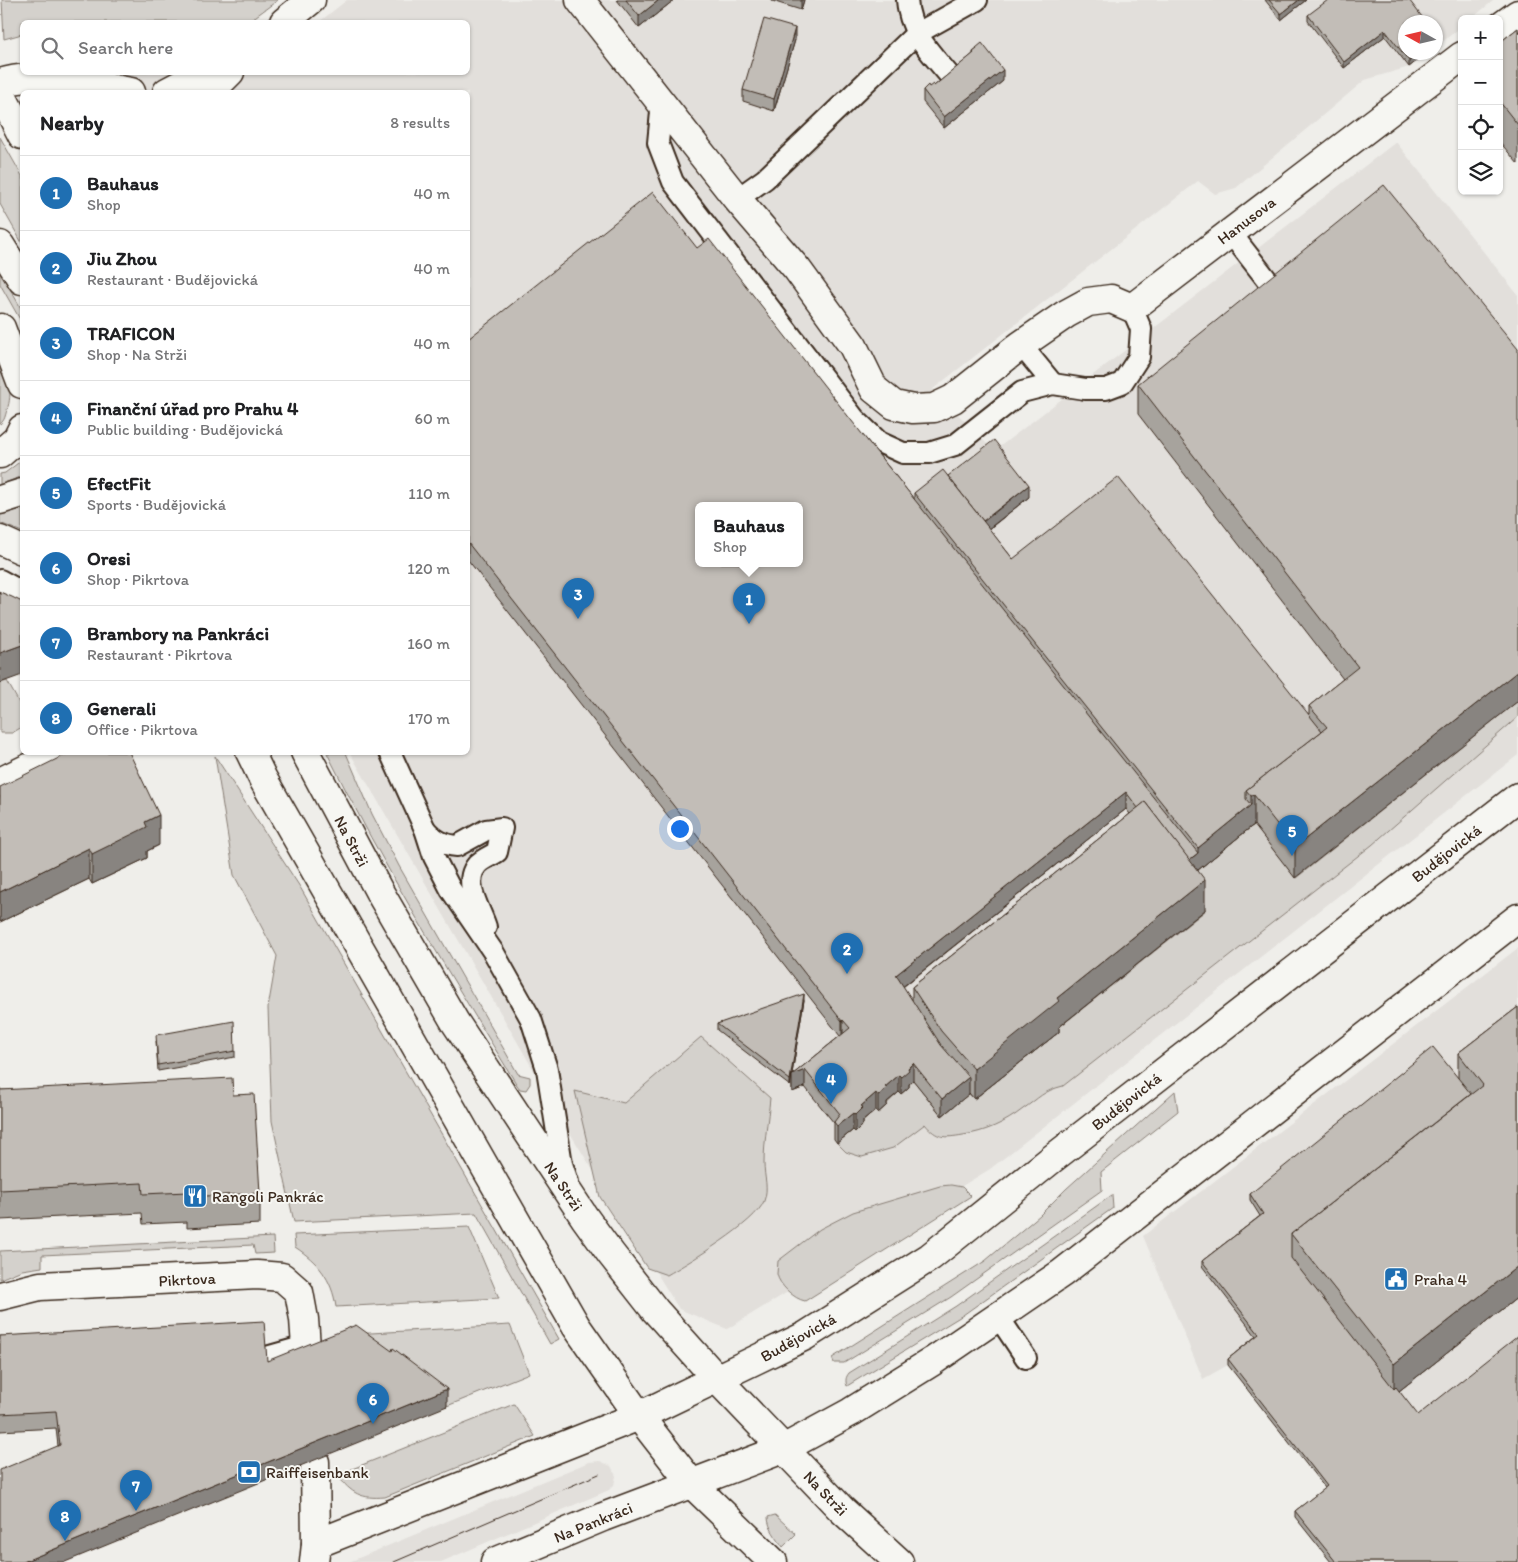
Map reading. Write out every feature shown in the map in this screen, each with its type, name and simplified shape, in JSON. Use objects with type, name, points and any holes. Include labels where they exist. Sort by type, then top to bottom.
[{"type":"street","points":[[286,20],[311,0]]},
{"type":"street","points":[[580,0],[737,199],[797,269],[853,346],[874,389],[894,405],[914,409],[934,408],[953,399],[1021,345],[1066,314],[1088,302],[1112,299],[1132,308]]},
{"type":"street","points":[[1503,25],[1518,14]]},
{"type":"street","name":"Hanusova","points":[[1132,308],[1458,59]]},
{"type":"street","points":[[0,65],[20,60]]},
{"type":"street","points":[[84,75],[109,88],[120,90]]},
{"type":"street","points":[[171,90],[199,75]]},
{"type":"street","points":[[212,90],[227,75]]},
{"type":"street","points":[[20,131],[2,93],[12,80],[39,79],[51,81],[69,90]]},
{"type":"street","points":[[3,247],[20,277]]},
{"type":"street","points":[[0,328],[20,354]]},
{"type":"street","points":[[0,328],[20,379]]},
{"type":"street","points":[[0,454],[17,439],[20,433]]},
{"type":"street","points":[[0,500],[20,494]]},
{"type":"street","points":[[0,540],[20,549]]},
{"type":"street","points":[[0,782],[55,755]]},
{"type":"street","points":[[246,755],[263,779]]},
{"type":"street","points":[[251,755],[263,779],[576,1326],[639,1416],[692,1484],[773,1562]]},
{"type":"street","name":"Na Strži","points":[[307,755],[379,891],[455,1022],[611,1254],[655,1310],[717,1379],[842,1510],[899,1562]]},
{"type":"street","name":"Budějovická","points":[[315,1553],[639,1416],[805,1336],[930,1257],[1052,1158],[1518,797]]},
{"type":"street","points":[[783,1449],[851,1412],[933,1360],[1062,1273],[1518,918]]},
{"type":"street","name":"Pikrtova","points":[[0,1296],[40,1286],[257,1275],[282,1277],[299,1292],[304,1320],[306,1354]]},
{"type":"street","name":"Na Pankráci","points":[[495,1562],[602,1517],[783,1449]]},
{"type":"street","points":[[315,1462],[315,1553]]},
{"type":"lane","points":[[907,0],[908,11],[916,34],[954,81]]},
{"type":"lane","points":[[737,199],[765,179],[916,34],[977,0]]},
{"type":"lane","points":[[662,102],[658,142],[673,182],[855,419],[879,442],[903,452],[929,453],[955,445],[1022,392],[1052,384],[1084,389],[1106,389],[1122,383],[1139,358],[1141,329],[1132,308]]},
{"type":"lane","points":[[1230,232],[1282,299]]},
{"type":"lane","points":[[1021,345],[1052,384]]},
{"type":"lane","points":[[0,580],[20,591]]},
{"type":"lane","points":[[237,755],[263,779]]},
{"type":"lane","points":[[391,755],[425,830],[434,857],[451,890],[494,953],[531,1019],[547,1069],[562,1164],[571,1190],[585,1218]]},
{"type":"lane","points":[[425,830],[440,842],[457,846],[486,830],[502,828],[497,852],[478,863],[470,885],[481,911],[494,953]]},
{"type":"lane","points":[[998,1316],[1026,1358]]},
{"type":"lane","points":[[266,1357],[306,1354]]},
{"type":"shaded area","points":[[2,0],[278,0],[251,20],[20,20],[20,35],[4,39]]},
{"type":"shaded area","points":[[347,0],[1494,0],[1476,15],[1458,15],[1458,29],[1443,41],[1443,15],[1398,15],[1398,60],[1418,60],[1409,67],[1365,80],[1236,188],[1215,194],[1198,181],[933,389],[994,451],[1396,142],[1518,295],[1518,755],[990,1169],[727,1329],[679,1309],[573,1138],[351,755],[470,755],[470,90],[97,90],[100,75],[470,75],[470,20],[322,20]]},
{"type":"shaded area","points":[[0,137],[20,172],[20,239],[0,204]]},
{"type":"shaded area","points":[[0,271],[20,306],[20,319],[0,284]]},
{"type":"shaded area","points":[[0,364],[8,381],[10,398],[5,416],[0,424]]},
{"type":"shaded area","points":[[20,462],[20,477],[0,485],[0,474],[5,473]]},
{"type":"shaded area","points":[[20,509],[20,531],[0,523],[0,514]]},
{"type":"shaded area","points":[[7,681],[20,704],[20,728],[12,733],[0,733],[0,683]]},
{"type":"shaded area","points":[[1518,701],[1518,717],[1372,845],[1063,1086],[1046,1093],[1002,1123],[979,1132],[946,1137],[933,1132],[925,1124],[893,1148],[862,1157],[846,1152],[837,1143],[853,1130],[855,1131],[863,1125],[861,1123],[876,1110],[878,1112],[899,1092],[901,1094],[913,1080],[942,1116],[969,1094],[974,1099],[1059,1032],[1057,1029],[1205,911],[1183,882],[1254,825],[1296,878]]},
{"type":"shaded area","points":[[328,755],[347,755],[372,814],[399,866],[518,1074],[530,1077],[530,1084],[526,1090],[520,1089],[517,1085],[418,921]]},
{"type":"shaded area","points":[[215,756],[300,887],[559,1339],[550,1344],[476,1213],[294,1222],[272,1121],[268,1008],[277,956],[234,875]]},
{"type":"shaded area","points":[[1518,948],[1518,1562],[1331,1562],[1295,1517],[1327,1491],[1228,1365],[1203,1379],[1143,1236]]},
{"type":"shaded area","points":[[701,1037],[770,1098],[764,1155],[766,1191],[764,1201],[759,1210],[749,1220],[721,1241],[667,1275],[647,1268],[600,1197],[575,1091],[624,1103]]},
{"type":"shaded area","points":[[1175,1091],[1178,1111],[1101,1172],[1102,1190],[951,1297],[844,1363],[834,1363],[832,1358],[985,1261],[1040,1215],[1066,1189]]},
{"type":"shaded area","points":[[940,1186],[962,1187],[971,1196],[805,1301],[792,1294],[778,1278],[778,1261],[820,1229],[853,1212]]},
{"type":"shaded area","points":[[1112,1195],[1113,1208],[963,1315],[847,1386],[846,1379],[849,1373],[956,1306]]},
{"type":"shaded area","points":[[469,1227],[499,1298],[336,1307],[331,1288],[323,1272],[311,1259],[295,1247],[294,1235]]},
{"type":"shaded area","points":[[273,1237],[274,1253],[255,1254],[253,1245],[42,1255],[42,1267],[22,1270],[0,1279],[0,1251]]},
{"type":"shaded area","points":[[510,1325],[529,1373],[447,1406],[393,1366],[336,1335]]},
{"type":"shaded area","points":[[514,1404],[535,1436],[385,1497],[369,1497],[358,1494],[347,1487],[337,1475]]},
{"type":"shaded area","points":[[600,1461],[611,1466],[616,1476],[614,1485],[609,1490],[441,1562],[349,1562],[589,1462]]},
{"type":"shaded area","points":[[775,1515],[796,1534],[783,1547],[773,1533],[768,1521],[768,1517]]},
{"type":"building","points":[[626,0],[659,0],[639,16]]},
{"type":"building","points":[[1269,0],[1299,0],[1281,14]]},
{"type":"building","points":[[1328,0],[1409,0],[1421,15],[1398,15],[1398,47],[1385,30],[1344,62],[1308,15]]},
{"type":"building","points":[[764,19],[795,28],[774,99],[743,90]]},
{"type":"building","points":[[1518,28],[1518,125],[1503,106],[1503,40]]},
{"type":"building","points":[[982,43],[1003,70],[944,117],[923,90],[928,85],[929,87],[933,84],[934,86],[974,53],[976,48]]},
{"type":"building","points":[[1384,185],[1518,349],[1518,671],[1295,847],[1254,795],[1251,796],[1246,790],[1327,727],[1309,706],[1358,667],[1138,384]]},
{"type":"building","points":[[653,192],[697,248],[709,239],[866,439],[1198,853],[1189,860],[1145,802],[1138,808],[1126,792],[896,975],[941,1045],[969,1077],[942,1099],[913,1063],[908,1068],[909,1070],[901,1077],[899,1075],[878,1096],[876,1093],[861,1106],[863,1107],[855,1115],[853,1113],[837,1126],[834,1122],[840,1114],[805,1070],[792,1075],[850,1028],[842,1021],[470,546],[470,337]]},
{"type":"building","points":[[994,440],[1029,485],[983,521],[948,476]]},
{"type":"building","points":[[943,470],[1013,559],[1118,477],[1322,731],[1246,790],[1246,799],[1251,805],[1198,848],[914,493]]},
{"type":"building","points":[[0,592],[20,601],[20,646],[0,653]]},
{"type":"building","points":[[65,755],[130,755],[159,815],[145,822],[147,827],[92,854],[89,848],[0,892],[0,787]]},
{"type":"building","points":[[1145,802],[1205,880],[1057,998],[1059,1001],[974,1069],[941,1031],[912,987]]},
{"type":"building","points":[[804,994],[790,1080],[717,1024]]},
{"type":"building","points":[[1518,1007],[1518,1266],[1394,1364],[1291,1234],[1483,1085],[1458,1053]]},
{"type":"building","points":[[234,1021],[235,1051],[158,1065],[156,1035]]},
{"type":"building","points":[[1433,1047],[1471,1094],[1291,1234],[1291,1258],[1394,1389],[1396,1387],[1418,1415],[1518,1336],[1518,1562],[1336,1562],[1295,1511],[1327,1486],[1228,1359],[1259,1334],[1202,1261],[1263,1214],[1250,1194]]},
{"type":"building","points":[[232,1078],[233,1095],[254,1094],[260,1193],[187,1197],[187,1192],[143,1194],[142,1183],[0,1190],[0,1090]]},
{"type":"building","points":[[264,1321],[267,1361],[356,1325],[392,1351],[393,1348],[447,1389],[23,1562],[0,1562],[0,1470],[60,1445],[56,1411],[0,1414],[0,1336]]},
{"type":"tram line","points":[[394,1562],[599,1474]]},
{"type":"place","name":"TRAFICON","points":[[578,619]]},
{"type":"place","name":"Bauhaus","points":[[749,624]]},
{"type":"place","name":"EfectFit","points":[[1292,856]]},
{"type":"place","name":"Jiu Zhou","points":[[847,974]]},
{"type":"place","name":"Finanční úřad pro Prahu 4","points":[[831,1104]]},
{"type":"place","name":"Rangoli Pankrác","points":[[195,1196]]},
{"type":"place","name":"Praha 4","points":[[1396,1279]]},
{"type":"place","name":"Oresi","points":[[373,1424]]},
{"type":"place","name":"Raiffeisenbank","points":[[249,1472]]},
{"type":"place","name":"Brambory na Pankráci","points":[[136,1511]]},
{"type":"place","name":"Generali","points":[[65,1541]]}]
